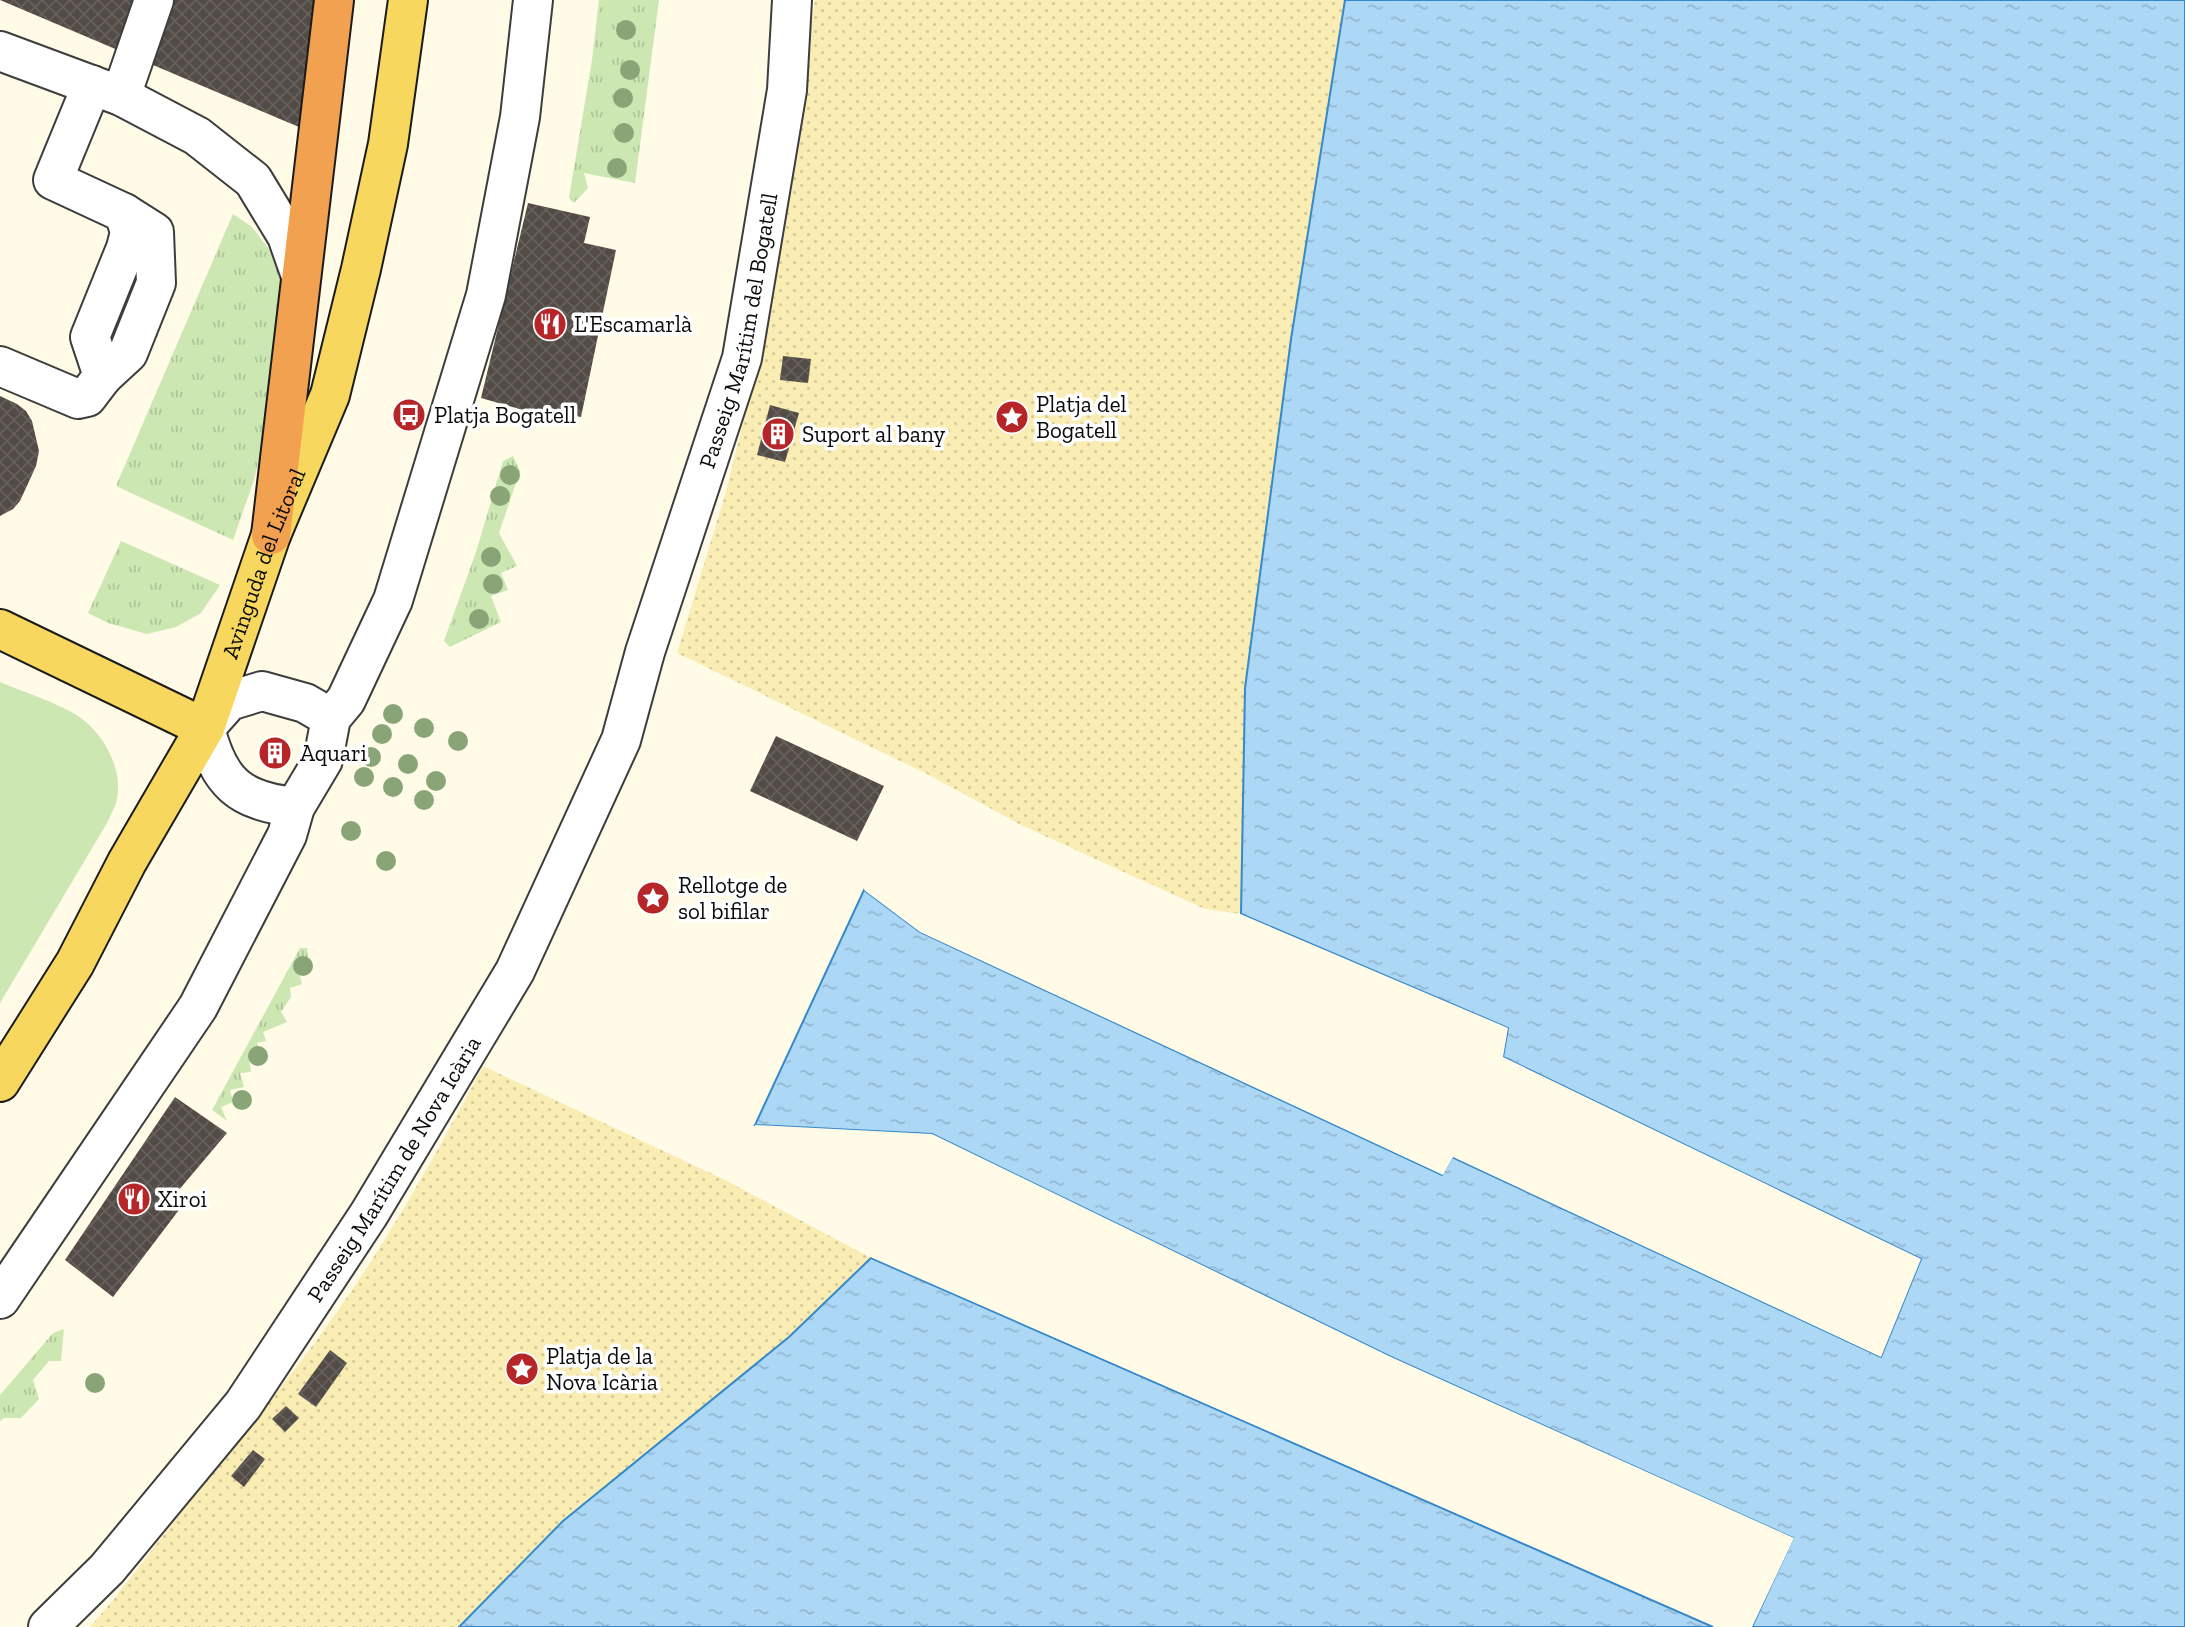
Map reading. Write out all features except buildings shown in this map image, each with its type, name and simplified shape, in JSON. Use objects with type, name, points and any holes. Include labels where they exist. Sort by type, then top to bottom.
[{"type":"highway","points":[[271,535],[334,0]]},
{"type":"main road","name":"Avinguda del Litoral","points":[[0,1082],[75,963],[127,862],[205,728],[271,535],[330,395],[388,144],[408,0]]},
{"type":"main road","points":[[0,629],[205,728]]},
{"type":"street","points":[[0,366],[78,400],[87,397],[103,376],[90,337],[130,232],[124,213],[53,180],[107,90],[154,0]]},
{"type":"street","points":[[0,1299],[198,1007],[281,847],[295,807],[323,760],[331,718],[346,700],[393,600],[486,295],[520,117],[533,0]]},
{"type":"street","name":"Passeig Marítim del Bogatell","points":[[645,652],[742,358],[787,90],[792,0]]},
{"type":"street","points":[[0,51],[107,90],[197,136],[253,180],[287,236],[302,276]]},
{"type":"street","name":"Passeig Marítim de Nova Icària","points":[[48,1627],[107,1569],[243,1405],[369,1214],[515,971],[621,740],[645,652]]},
{"type":"street","points":[[295,807],[268,804],[244,793],[227,780],[212,756],[205,728],[229,701],[262,691],[305,703],[331,718]]},
{"type":"green space","points":[[599,0],[659,0],[635,183],[584,173],[588,188],[574,203],[569,198]]},
{"type":"green space","points":[[233,214],[252,227],[275,257],[286,305],[275,395],[254,480],[233,540],[116,486]]},
{"type":"green space","points":[[513,456],[520,471],[499,533],[517,566],[501,573],[508,590],[491,596],[501,622],[450,647],[444,641],[476,552],[503,461]]},
{"type":"green space","points":[[121,541],[220,585],[201,613],[176,627],[147,634],[108,623],[88,613]]},
{"type":"green space","points":[[0,682],[57,705],[85,721],[109,752],[118,790],[116,803],[107,823],[0,1003]]},
{"type":"green space","points":[[300,948],[307,948],[309,969],[299,972],[302,984],[290,988],[291,997],[281,1012],[287,1022],[263,1032],[266,1041],[257,1043],[261,1055],[249,1057],[251,1072],[240,1073],[244,1087],[230,1090],[233,1102],[221,1107],[227,1121],[212,1110]]},
{"type":"green space","points":[[64,1329],[61,1361],[49,1361],[33,1380],[39,1399],[21,1418],[4,1418],[0,1421],[0,1395],[53,1333]]},
{"type":"sand","name":"Platja del Bogatell","points":[[815,0],[1345,0],[1291,339],[1245,688],[1241,914],[1205,909],[1023,826],[925,773],[677,653],[725,495],[773,301]]},
{"type":"sand","name":"Platja de la Nova Icària","points":[[483,1066],[725,1180],[871,1258],[789,1337],[563,1521],[459,1627],[90,1627],[264,1409],[339,1309],[415,1190]]},
{"type":"water","points":[[1345,0],[2185,0],[2185,1627],[1752,1627],[1793,1538],[1391,1357],[932,1134],[755,1125],[864,890],[920,932],[1442,1175],[1452,1157],[1881,1357],[1921,1259],[1503,1057],[1508,1028],[1241,914],[1245,688],[1291,339]]},
{"type":"water","points":[[871,1258],[1713,1627],[459,1627],[563,1521],[789,1337]]},
{"type":"pier","points":[[866,887],[921,929],[1441,1170],[1450,1155],[1454,1154],[1879,1352],[1917,1261],[1501,1060],[1499,1057],[1504,1030],[1240,917],[1238,913],[1508,1028],[1503,1057],[1921,1259],[1881,1357],[1453,1157],[1443,1175],[920,932],[864,890]]},
{"type":"pier","points":[[755,1125],[932,1134],[1391,1357],[1794,1538],[1752,1627],[1748,1627],[1789,1540],[1390,1360],[931,1137],[755,1128]]},
{"type":"pier","points":[[873,1254],[1715,1624],[1717,1627],[868,1256]]},
{"type":"place","name":"L'Escamarlà","points":[[550,324]]},
{"type":"place","name":"Platja Bogatell","points":[[409,415]]},
{"type":"place","name":"Platja del Bogatell","points":[[1012,417]]},
{"type":"place","name":"Suport al bany","points":[[778,434]]},
{"type":"place","name":"Aquari","points":[[275,753]]},
{"type":"place","name":"Rellotge de sol bifilar","points":[[653,898]]},
{"type":"place","name":"Xiroi","points":[[134,1199]]},
{"type":"place","name":"Platja de la Nova Icària","points":[[522,1369]]}]
